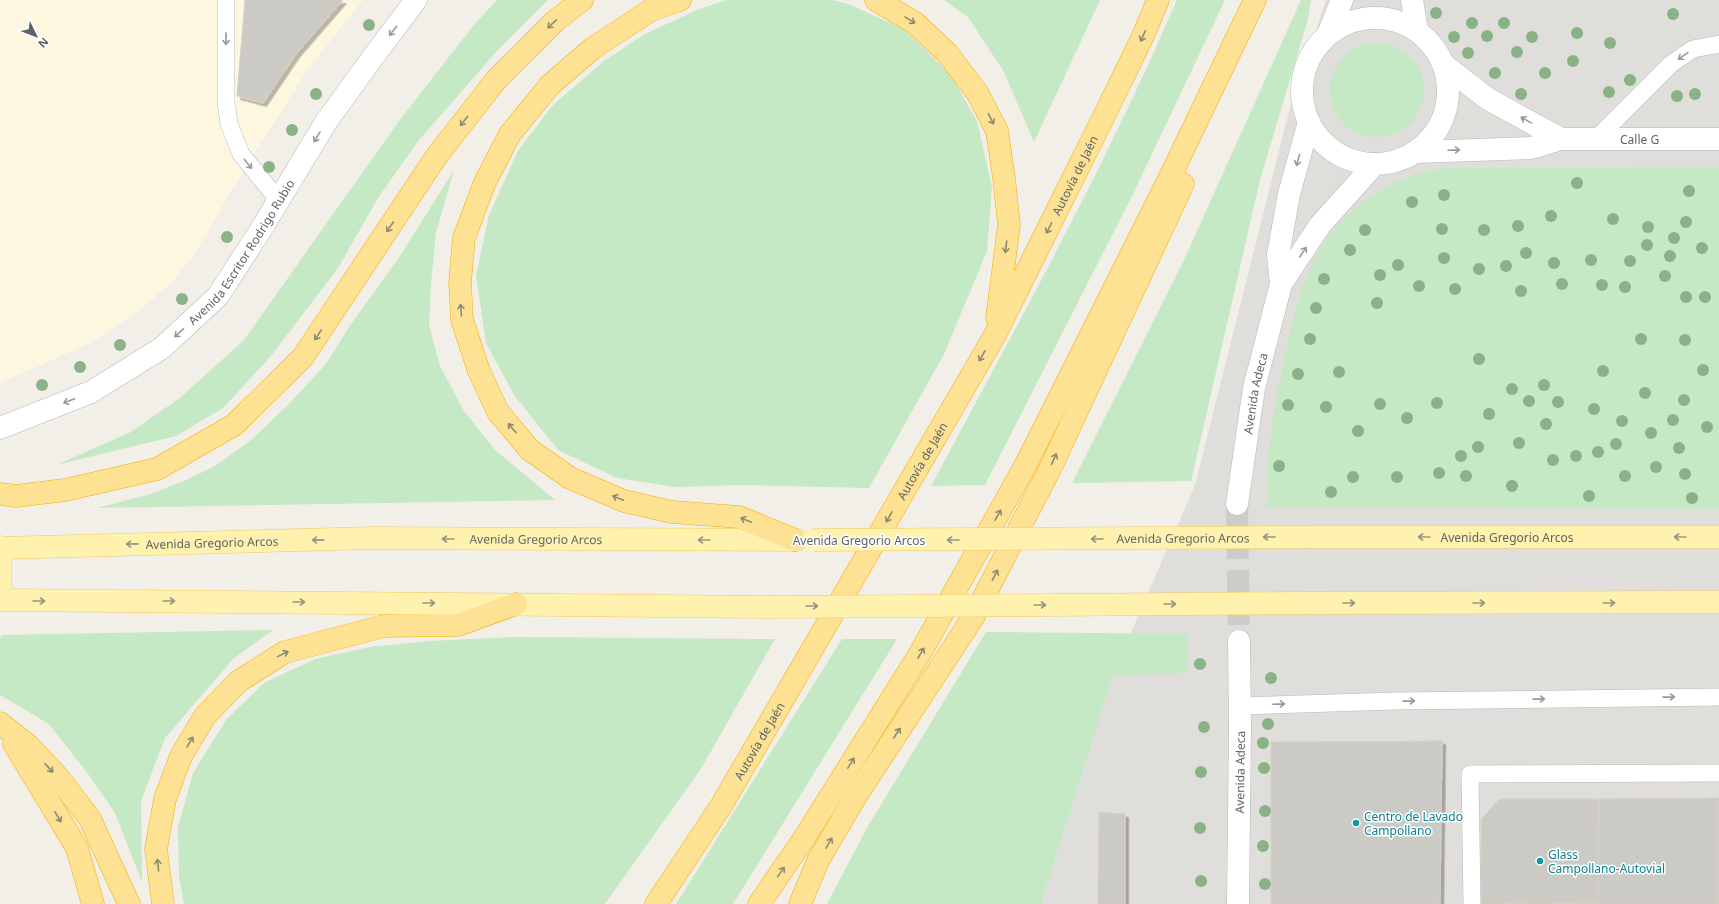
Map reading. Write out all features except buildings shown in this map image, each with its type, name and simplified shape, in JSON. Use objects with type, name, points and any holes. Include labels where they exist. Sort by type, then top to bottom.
[{"type":"highway","points":[[0,494],[16,496],[65,490],[157,469],[234,425],[303,357],[436,157],[496,80],[555,21],[582,0]]},
{"type":"highway","points":[[680,0],[651,10],[594,48],[550,86],[510,134],[485,182],[464,238],[460,282],[462,320],[479,371],[498,412],[530,450],[570,478],[624,501],[672,512],[739,517],[804,540]]},
{"type":"highway","points":[[876,0],[915,23],[948,53],[978,94],[997,131],[1009,225],[995,335]]},
{"type":"highway","name":"Autovía de Jaén","points":[[656,904],[721,806],[995,335],[1143,36],[1158,0]]},
{"type":"highway","points":[[759,904],[803,840],[919,655],[1024,468],[1169,179],[1254,0]]},
{"type":"highway","points":[[800,904],[818,861],[856,796],[974,616],[1054,460],[1269,0]]},
{"type":"highway","points":[[163,904],[156,849],[165,799],[181,756],[205,716],[239,681],[285,652],[384,626],[458,625],[516,604]]},
{"type":"highway","points":[[1,724],[77,848],[93,904]]},
{"type":"highway","points":[[1,724],[29,746],[58,777],[90,820],[129,904]]},
{"type":"main road","name":"Avenida Gregorio Arcos","points":[[0,547],[373,538],[804,540],[1308,537],[1719,537]]},
{"type":"main road","points":[[0,547],[0,591]]},
{"type":"main road","points":[[0,600],[774,607],[1719,602]]},
{"type":"street","name":"Avenida Escritor Rodrigo Rubio","points":[[0,428],[91,392],[162,348],[218,296],[326,122],[416,0]]},
{"type":"street","points":[[1328,34],[1350,22],[1370,18],[1394,20],[1417,30],[1431,44],[1444,66],[1448,82],[1448,98],[1440,122],[1433,135],[1415,152],[1398,160],[1375,164],[1361,163],[1347,158],[1327,146],[1316,135],[1309,122],[1304,109],[1302,96],[1302,83],[1305,70],[1311,54],[1328,34],[1342,0]]},
{"type":"street","points":[[1412,0],[1417,30]]},
{"type":"street","name":"Calle G","points":[[1444,66],[1488,99],[1561,139]]},
{"type":"street","name":"Avenida Adeca","points":[[1281,284],[1278,255],[1289,194],[1309,122]]},
{"type":"street","name":"Calle G","points":[[1415,152],[1531,148],[1561,139],[1719,139]]},
{"type":"street","name":"Avenida Adeca","points":[[1237,504],[1254,388],[1281,284],[1320,225],[1375,164]]},
{"type":"street","name":"Avenida Adeca","points":[[1238,904],[1240,706],[1239,640]]},
{"type":"lane","points":[[226,0],[226,102],[229,124],[241,154],[278,201]]},
{"type":"lane","points":[[1595,140],[1671,64],[1693,49],[1719,44]]},
{"type":"lane","points":[[1240,706],[1394,701],[1719,697]]},
{"type":"lane","points":[[1472,904],[1470,774],[1719,774]]},
{"type":"shaded area","points":[[0,0],[363,0],[308,69],[231,191],[196,252],[173,281],[141,309],[90,343],[0,383]]},
{"type":"shaded area","points":[[1326,0],[1719,0],[1719,904],[1041,904],[1113,674],[1195,485],[1289,111]]},
{"type":"green space","points":[[497,0],[548,0],[496,52],[419,140],[378,198],[338,268],[271,356],[223,408],[176,436],[56,465],[129,433],[180,398],[244,340],[399,121],[473,26]]},
{"type":"green space","points":[[726,0],[832,0],[848,4],[904,29],[950,74],[977,121],[992,187],[987,251],[944,354],[869,488],[745,485],[675,487],[617,478],[558,450],[514,395],[486,343],[476,276],[489,215],[518,151],[552,106],[604,61],[645,34],[697,10]]},
{"type":"green space","points":[[944,0],[1100,0],[1034,142],[1004,72],[968,17]]},
{"type":"green space","points":[[1177,0],[1225,0],[1132,196],[985,485],[931,486],[1028,306],[1090,185]]},
{"type":"green space","points":[[1301,0],[1311,0],[1308,19],[1260,180],[1191,481],[1072,483],[1184,260]]},
{"type":"green space","points":[[1377,43],[1395,47],[1410,57],[1420,72],[1424,90],[1420,108],[1410,123],[1395,133],[1377,137],[1359,133],[1344,123],[1334,108],[1330,90],[1334,72],[1344,57],[1359,47]]},
{"type":"green space","points":[[1719,167],[1719,509],[1267,507],[1269,448],[1277,396],[1294,318],[1302,290],[1313,262],[1323,244],[1335,228],[1365,201],[1401,180],[1423,172],[1449,168]]},
{"type":"green space","points":[[454,170],[436,233],[431,283],[429,325],[440,366],[464,411],[495,450],[555,500],[97,508],[151,494],[186,480],[215,466],[251,440],[288,405],[326,364],[351,324],[400,256]]},
{"type":"green space","points":[[273,630],[233,659],[165,738],[141,801],[142,882],[115,813],[89,775],[49,724],[0,695],[1,635]]},
{"type":"green space","points":[[986,632],[1187,634],[1188,673],[1113,675],[1041,904],[827,904],[868,826]]},
{"type":"green space","points":[[516,637],[775,639],[702,767],[605,904],[184,904],[179,877],[178,827],[193,773],[226,720],[264,683],[315,659],[370,647],[429,641]]},
{"type":"green space","points":[[842,639],[897,639],[733,904],[676,904]]},
{"type":"tunnel","points":[[1237,504],[1239,641]]},
{"type":"place","name":"Centro de Lavado Campollano","points":[[1356,823]]},
{"type":"place","name":"Glass Campollano-Autovial","points":[[1540,861]]}]
